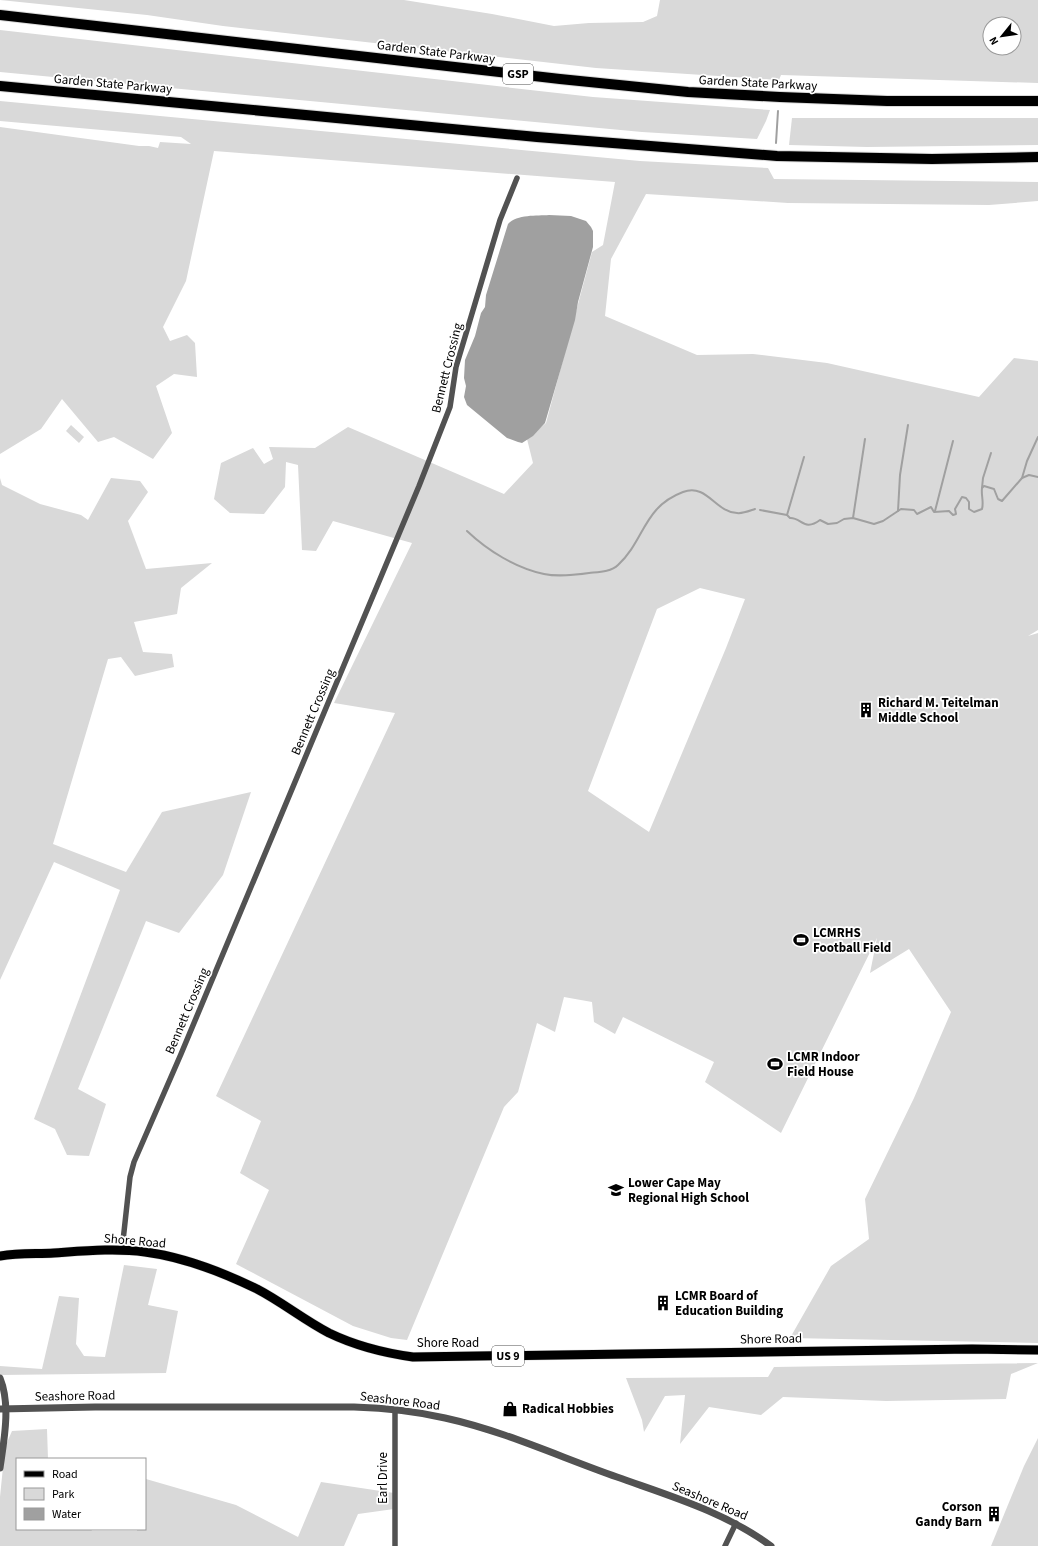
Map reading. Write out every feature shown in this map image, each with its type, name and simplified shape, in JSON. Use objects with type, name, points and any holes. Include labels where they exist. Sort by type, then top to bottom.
[{"type":"highway","name":"Garden State Parkway","points":[[0,15],[688,92],[887,101],[1038,101]]},
{"type":"highway","name":"Garden State Parkway","points":[[0,86],[537,137],[777,156],[932,159],[1038,157]]},
{"type":"main road","name":"Shore Road","points":[[0,1256],[91,1250],[122,1250],[145,1252],[171,1257],[212,1270],[258,1290],[346,1341],[383,1352],[413,1357],[972,1349],[1038,1350]]},
{"type":"street","name":"Bennett Crossing","points":[[122,1250],[130,1177],[133,1163],[221,959],[442,429],[450,407],[456,367],[496,235],[517,178]]},
{"type":"street","points":[[0,1378],[5,1399],[3,1409],[3,1443],[0,1468]]},
{"type":"street","name":"Seashore Road","points":[[3,1409],[103,1407],[354,1407],[395,1410],[445,1418],[508,1437],[695,1505],[736,1523],[771,1546]]},
{"type":"street","name":"Earl Drive","points":[[394,1546],[395,1410]]},
{"type":"street","points":[[725,1546],[736,1523]]},
{"type":"green space","points":[[0,0],[404,0],[492,14],[554,26],[589,23],[643,22],[657,16],[660,0],[1038,0],[1038,83],[781,75],[779,80],[596,68],[223,26],[147,15]]},
{"type":"green space","points":[[0,30],[593,97],[770,110],[757,139],[642,132],[0,72]]},
{"type":"green space","points":[[0,101],[640,161],[768,168],[774,179],[1038,182],[1038,201],[989,205],[788,203],[646,194],[611,259],[605,316],[697,355],[753,354],[827,363],[979,397],[1014,358],[1038,361],[1038,630],[1028,636],[1038,633],[1038,1343],[790,1338],[831,1266],[869,1239],[865,1199],[914,1098],[951,1012],[909,949],[870,973],[877,938],[781,1133],[705,1082],[714,1062],[623,1017],[615,1034],[594,1022],[592,1002],[564,997],[555,1032],[537,1023],[518,1092],[504,1107],[407,1340],[391,1338],[353,1326],[236,1264],[269,1190],[240,1173],[261,1121],[216,1096],[395,713],[334,703],[412,543],[333,521],[316,551],[302,550],[298,465],[286,462],[285,487],[264,514],[230,513],[214,499],[221,463],[253,448],[264,464],[273,459],[269,447],[315,448],[348,427],[504,494],[533,463],[527,439],[546,423],[592,252],[603,245],[615,182],[214,151],[186,281],[163,327],[170,341],[187,335],[195,343],[197,377],[174,374],[156,386],[172,433],[153,459],[114,437],[98,442],[62,399],[41,429],[0,454],[0,127],[158,148],[160,142],[191,144],[181,137],[0,121]],"holes":[[[700,588],[745,599],[726,648],[649,832],[588,791],[657,609]]]},
{"type":"green space","points":[[792,118],[1038,118],[1038,145],[867,147],[789,145]]},
{"type":"green space","points":[[71,425],[84,437],[79,443],[66,431]]},
{"type":"green space","points":[[0,478],[2,485],[40,504],[81,515],[88,520],[111,478],[140,481],[148,492],[128,521],[146,569],[212,563],[181,588],[177,614],[134,622],[143,652],[172,654],[174,667],[135,676],[121,657],[108,659],[53,844],[126,872],[162,812],[251,792],[223,875],[179,933],[146,921],[78,1089],[106,1104],[89,1156],[67,1155],[55,1129],[34,1119],[120,890],[54,862],[0,980]]},
{"type":"green space","points":[[124,1265],[157,1269],[148,1305],[178,1311],[166,1373],[0,1375],[0,1366],[42,1369],[59,1296],[79,1298],[76,1344],[84,1356],[105,1357]]},
{"type":"green space","points":[[1038,1363],[1011,1374],[1006,1399],[886,1401],[783,1397],[761,1415],[709,1407],[680,1444],[685,1395],[665,1396],[644,1432],[642,1420],[626,1378],[768,1377],[774,1367]]},
{"type":"green space","points":[[47,1429],[48,1458],[16,1458],[16,1530],[146,1530],[146,1479],[236,1505],[298,1537],[321,1482],[394,1493],[394,1509],[358,1514],[344,1546],[0,1546],[0,1497],[5,1447],[12,1431]]},
{"type":"green space","points":[[1038,1438],[1038,1546],[991,1546],[1024,1466]]},
{"type":"water","points":[[549,215],[571,216],[586,221],[593,231],[593,247],[578,302],[575,320],[545,423],[533,436],[522,443],[507,438],[467,405],[464,397],[466,386],[464,378],[465,360],[475,336],[481,313],[485,307],[486,295],[508,224],[522,217]]},
{"type":"waterway","points":[[776,143],[778,111]]},
{"type":"waterway","points":[[898,511],[900,475],[908,425]]},
{"type":"waterway","points":[[1022,478],[1027,461],[1038,437]]},
{"type":"waterway","points":[[853,518],[865,439]]},
{"type":"waterway","points":[[935,511],[953,441]]},
{"type":"waterway","points":[[982,488],[983,478],[991,453]]},
{"type":"waterway","points":[[787,515],[804,457]]},
{"type":"waterway","points":[[760,510],[787,515],[790,518],[794,518],[810,525],[820,520],[828,524],[853,518],[874,524],[883,521],[901,509],[914,510],[917,514],[931,507],[934,512],[949,511],[953,515],[956,514],[955,509],[962,497],[966,498],[969,502],[969,509],[974,512],[982,509],[982,488],[984,486],[994,489],[998,499],[1002,501],[1022,478],[1029,475],[1038,477]]},
{"type":"waterway","points":[[467,531],[493,552],[523,568],[544,574],[560,576],[604,571],[612,569],[618,565],[627,555],[652,515],[660,506],[670,498],[683,492],[691,490],[698,491],[705,494],[723,508],[737,513],[755,509]]},
{"type":"place","name":"Richard M. Teitelman Middle School","points":[[866,710]]},
{"type":"place","name":"LCMRHS Football Field","points":[[801,940]]},
{"type":"place","name":"LCMR Indoor Field House","points":[[775,1064]]},
{"type":"place","name":"Lower Cape May Regional High School","points":[[616,1190]]},
{"type":"place","name":"LCMR Board of Education Building","points":[[663,1303]]},
{"type":"place","name":"Radical Hobbies","points":[[510,1409]]},
{"type":"place","name":"Corson Gandy Barn","points":[[994,1514]]}]
